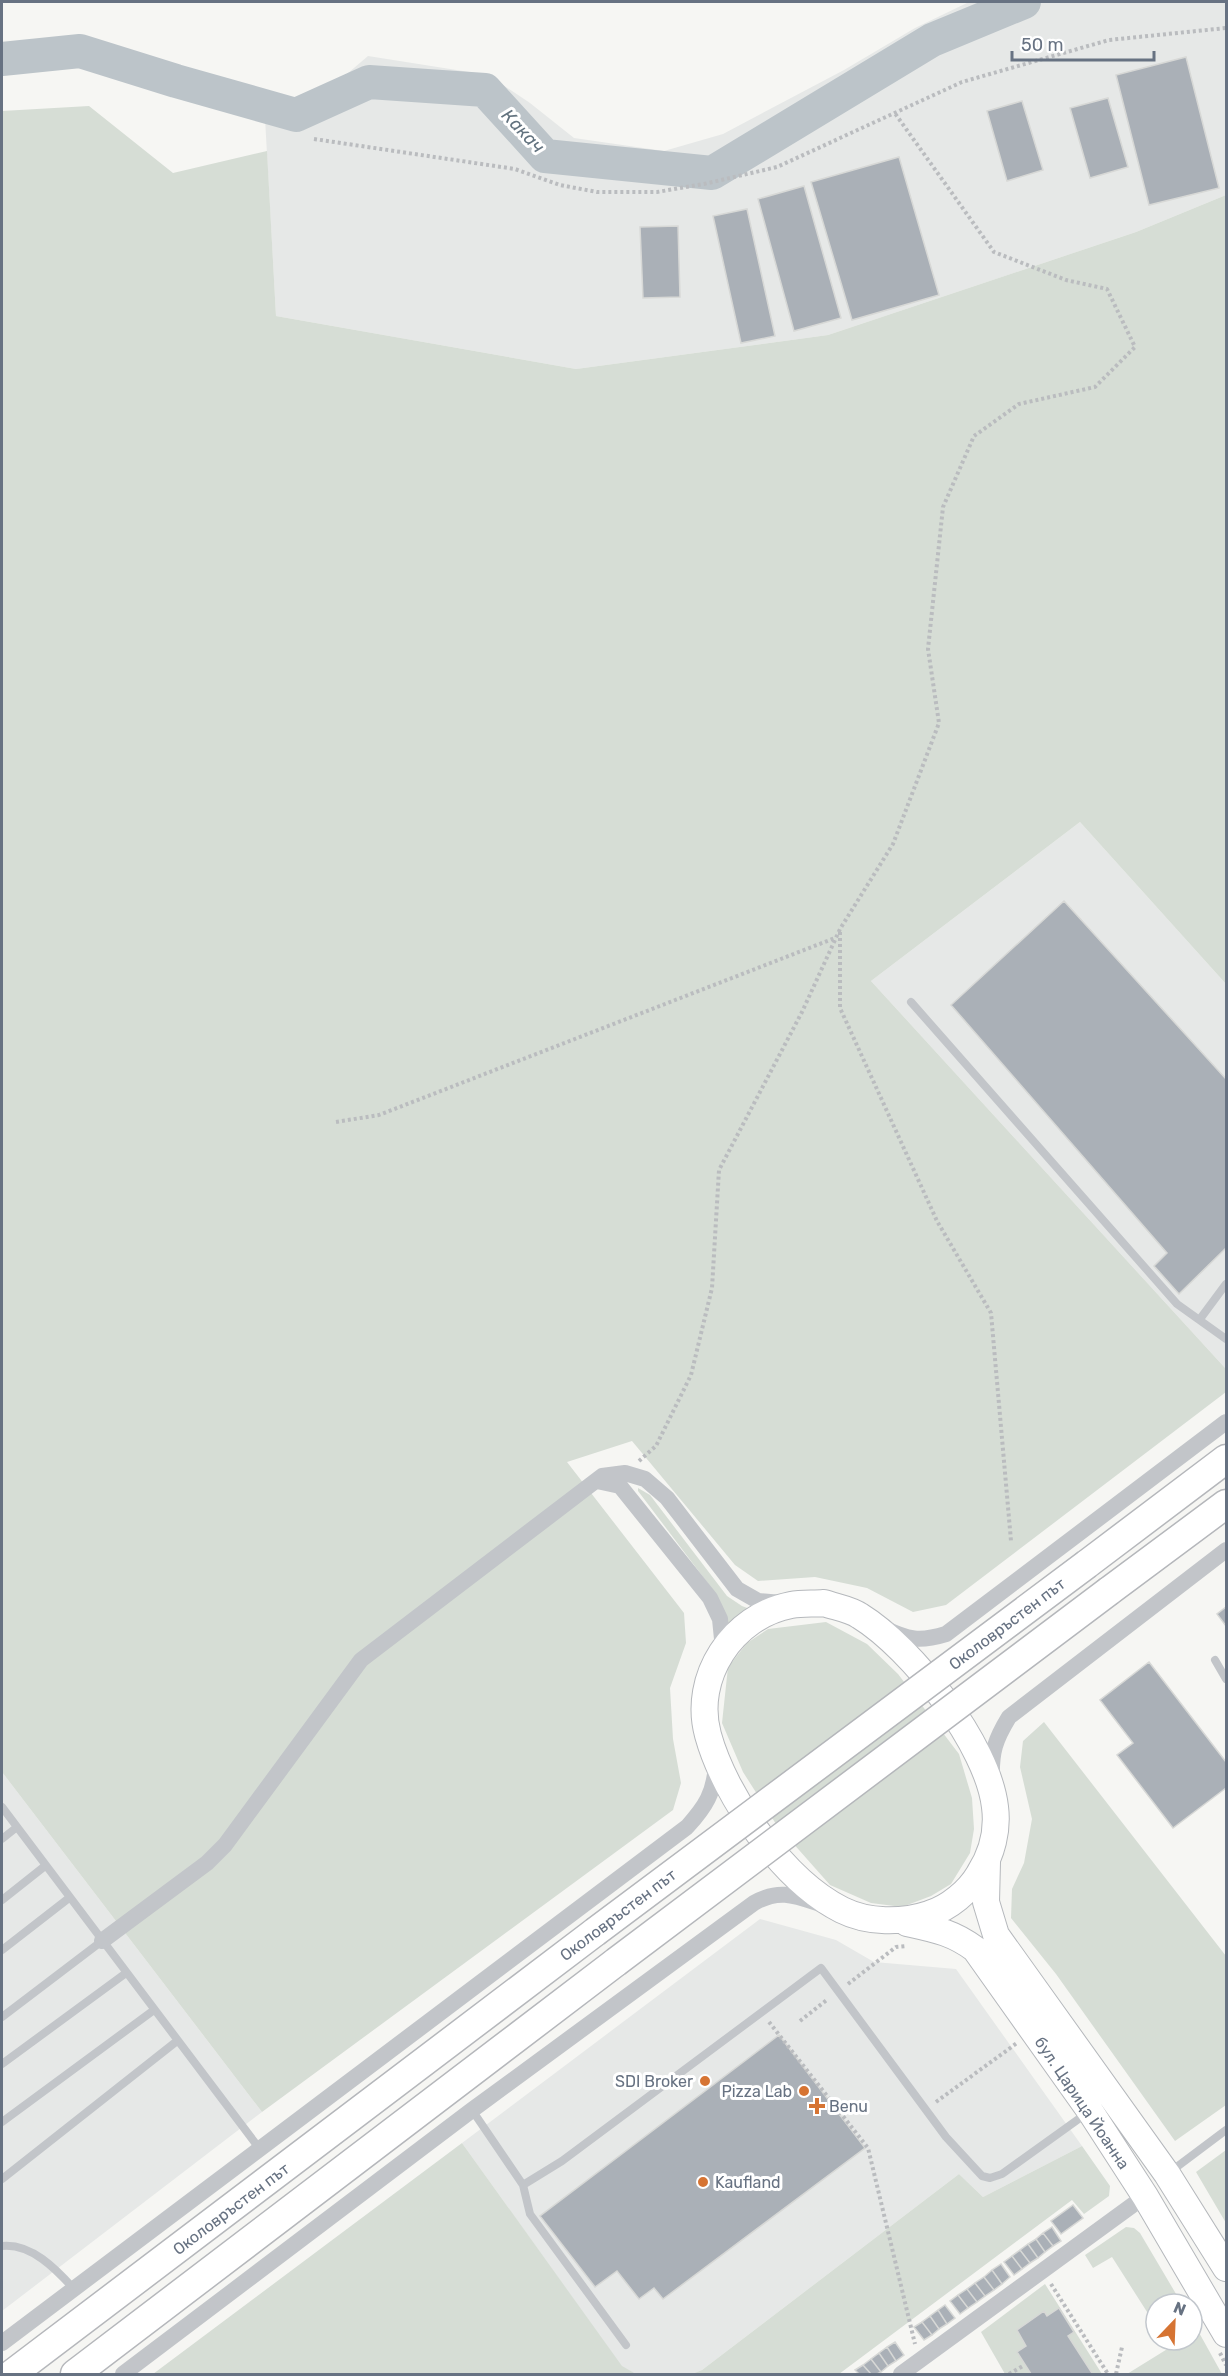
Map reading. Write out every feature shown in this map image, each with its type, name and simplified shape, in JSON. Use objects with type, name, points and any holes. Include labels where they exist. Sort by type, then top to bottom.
[{"type":"highway","name":"Околовръстен път","points":[[12,2374],[595,1932],[1227,1459]]},
{"type":"highway","points":[[75,2374],[616,1962],[1227,1504]]},
{"type":"main road","points":[[792,1604],[824,1604],[858,1615],[891,1640],[916,1664],[961,1723],[992,1792],[996,1808],[995,1835],[987,1861],[974,1884],[937,1911],[919,1918],[869,1919],[843,1911],[804,1885],[779,1860],[763,1839],[717,1761],[707,1734],[704,1711],[706,1689],[712,1669],[723,1649],[738,1631],[759,1616],[792,1604]]},
{"type":"main road","name":"бул. Царица Йоанна","points":[[987,1861],[986,1902],[996,1935],[1167,2174],[1227,2268]]},
{"type":"main road","name":"бул. Царица Йоанна","points":[[895,1920],[958,1936],[975,1949],[1090,2111],[1145,2196],[1227,2334]]},
{"type":"street","name":"Околовръстен път","points":[[858,1615],[898,1635],[925,1640],[946,1634],[1227,1422]]},
{"type":"street","points":[[102,1941],[207,1863],[225,1845],[361,1660],[602,1476],[625,1473],[645,1479],[667,1498],[737,1589],[758,1601],[792,1604]]},
{"type":"street","points":[[593,1481],[620,1486],[710,1598],[720,1619],[723,1649]]},
{"type":"street","points":[[992,1792],[992,1759],[995,1740],[1009,1717],[1227,1550]]},
{"type":"street","name":"Околовръстен път","points":[[2,2343],[687,1827],[703,1810],[714,1785],[717,1761]]},
{"type":"street","points":[[123,2374],[472,2110],[763,1898],[783,1894],[843,1911]]},
{"type":"street","points":[[901,2374],[1145,2196]]},
{"type":"lane","points":[[911,1002],[1177,1304],[1227,1339]]},
{"type":"lane","points":[[1200,1319],[1227,1284]]},
{"type":"lane","points":[[1215,1660],[1227,1679]]},
{"type":"lane","points":[[2,1807],[259,2148]]},
{"type":"lane","points":[[2,1839],[16,1827]]},
{"type":"lane","points":[[2,1900],[45,1866]]},
{"type":"lane","points":[[2,1950],[69,1898]]},
{"type":"lane","points":[[2,2017],[102,1941]]},
{"type":"lane","points":[[523,2185],[562,2161],[821,1968],[946,2137],[982,2175],[990,2178],[1002,2174],[1090,2111]]},
{"type":"lane","points":[[2,2064],[126,1973]]},
{"type":"lane","points":[[2,2122],[154,2010]]},
{"type":"lane","points":[[2,2179],[177,2041]]},
{"type":"lane","points":[[472,2110],[523,2185],[530,2214],[626,2345]]},
{"type":"lane","points":[[1167,2174],[1227,2130]]},
{"type":"lane","points":[[2,2246],[12,2245],[52,2265],[74,2289]]},
{"type":"path","points":[[314,139],[514,169],[560,186],[597,192],[657,192],[777,167],[962,82],[1109,40],[1227,27]]},
{"type":"path","points":[[625,1473],[656,1446],[691,1375],[712,1288],[719,1170],[802,1012],[840,929],[893,844],[939,723],[928,648],[943,507],[974,436],[1019,404],[1095,387],[1135,347],[1107,289],[1066,280],[994,252],[894,112]]},
{"type":"path","points":[[840,929],[840,1008],[937,1221],[991,1313],[1011,1541]]},
{"type":"path","points":[[336,1122],[379,1116],[836,938]]},
{"type":"path","points":[[762,2012],[868,2148],[920,2361]]},
{"type":"path","points":[[926,2110],[1019,2041]]},
{"type":"path","points":[[1043,2271],[1108,2374]]},
{"type":"path","points":[[1116,2374],[1122,2348]]},
{"type":"path","points":[[1011,2374],[1023,2366]]},
{"type":"shaded area","points":[[969,2],[1226,2],[1226,195],[1136,232],[828,335],[576,369],[276,316],[265,118],[327,91],[368,56],[488,75],[530,103],[574,138],[664,151],[723,134],[844,70],[915,28]]},
{"type":"shaded area","points":[[89,106],[173,173],[267,151],[276,316],[576,369],[828,335],[1136,232],[1226,195],[1226,984],[1080,822],[871,981],[1226,1369],[1226,1392],[946,1605],[913,1612],[867,1588],[815,1577],[758,1581],[735,1565],[632,1441],[567,1462],[684,1613],[686,1643],[670,1688],[673,1739],[681,1783],[673,1810],[262,2112],[2,1772],[2,111]]},
{"type":"shaded area","points":[[1080,822],[1226,984],[1226,1369],[871,981]]},
{"type":"shaded area","points":[[638,1488],[650,1495],[727,1596],[755,1611],[728,1630],[716,1594]]},
{"type":"shaded area","points":[[826,1622],[867,1644],[898,1674],[959,1754],[972,1798],[974,1829],[970,1853],[951,1884],[931,1896],[902,1907],[871,1903],[830,1885],[776,1824],[743,1772],[722,1723],[728,1667],[747,1643],[768,1629]]},
{"type":"shaded area","points":[[1044,1722],[1226,1956],[1226,2105],[1175,2141],[1056,1974],[1011,1918],[1012,1889],[1024,1863],[1032,1819],[1020,1767],[1023,1741]]},
{"type":"shaded area","points":[[2,1772],[262,2112],[2,2311]]},
{"type":"shaded area","points":[[760,1919],[836,1940],[874,1962],[956,1969],[1082,2146],[983,2197],[959,2174],[702,2370],[692,2374],[636,2374],[622,2367],[462,2143]]},
{"type":"shaded area","points":[[462,2143],[622,2366],[636,2374],[153,2374]]},
{"type":"shaded area","points":[[1082,2146],[1110,2186],[1109,2196],[1084,2214],[1072,2200],[839,2374],[692,2374],[702,2370],[959,2174],[983,2197]]},
{"type":"shaded area","points":[[1226,2150],[1226,2223],[1196,2172]]},
{"type":"shaded area","points":[[1126,2227],[1134,2228],[1140,2233],[1175,2292],[1144,2292],[1144,2307],[1112,2257],[1093,2268],[1085,2255]]},
{"type":"shaded area","points":[[1045,2284],[1102,2374],[1090,2374],[1068,2336],[1074,2332],[1059,2309],[1047,2316],[1044,2311],[1017,2330],[1026,2346],[1018,2352],[1031,2374],[1005,2374],[981,2332]]},
{"type":"shaded area","points":[[1204,2342],[1222,2374],[1127,2374],[1163,2352],[1204,2352]]},
{"type":"building","points":[[1186,57],[1219,188],[1149,205],[1116,75]]},
{"type":"building","points":[[1108,98],[1128,167],[1090,178],[1070,108]]},
{"type":"building","points":[[1022,101],[1043,170],[1007,181],[987,111]]},
{"type":"building","points":[[899,157],[939,295],[852,320],[811,182]]},
{"type":"building","points":[[804,186],[841,318],[794,331],[758,199]]},
{"type":"building","points":[[747,209],[775,336],[741,343],[713,216]]},
{"type":"building","points":[[678,226],[680,297],[643,298],[640,227]]},
{"type":"building","points":[[1064,901],[1226,1079],[1226,1248],[1179,1294],[1154,1266],[1167,1253],[951,1005]]},
{"type":"building","points":[[1226,1607],[1226,1626],[1217,1614]]},
{"type":"building","points":[[1149,1662],[1226,1762],[1226,1788],[1173,1828],[1117,1755],[1133,1743],[1100,1700]]},
{"type":"building","name":"Kaufland","points":[[779,2035],[865,2148],[663,2299],[654,2288],[639,2299],[617,2271],[595,2287],[540,2216]]},
{"type":"building","points":[[1073,2205],[1083,2218],[1061,2234],[1051,2221]]},
{"type":"building","points":[[1052,2227],[1061,2241],[1053,2246],[1043,2233]]},
{"type":"building","points":[[1043,2233],[1053,2246],[1045,2252],[1036,2239]]},
{"type":"building","points":[[1036,2239],[1045,2252],[1038,2258],[1028,2244]]},
{"type":"building","points":[[1028,2244],[1038,2258],[1030,2263],[1020,2250]]},
{"type":"building","points":[[1020,2250],[1030,2263],[1022,2269],[1012,2256]]},
{"type":"building","points":[[1012,2256],[1022,2269],[1014,2275],[1004,2262]]},
{"type":"building","points":[[1001,2264],[1010,2277],[1002,2284],[992,2270]]},
{"type":"building","points":[[992,2270],[1002,2284],[994,2290],[984,2277]]},
{"type":"building","points":[[984,2277],[994,2290],[985,2296],[975,2283]]},
{"type":"building","points":[[975,2283],[985,2296],[977,2302],[967,2289]]},
{"type":"building","points":[[967,2289],[977,2302],[968,2308],[958,2295]]},
{"type":"building","points":[[958,2295],[968,2308],[960,2314],[950,2301]]},
{"type":"building","points":[[945,2305],[955,2318],[947,2324],[938,2310]]},
{"type":"building","points":[[1059,2308],[1074,2332],[1068,2336],[1092,2373],[1090,2374],[1031,2374],[1017,2352],[1026,2346],[1017,2330],[1044,2311],[1047,2316]]},
{"type":"building","points":[[938,2310],[947,2324],[939,2329],[930,2316]]},
{"type":"building","points":[[930,2316],[939,2329],[932,2335],[922,2322]]},
{"type":"building","points":[[922,2322],[932,2335],[924,2340],[914,2327]]},
{"type":"building","points":[[895,2342],[904,2355],[896,2361],[887,2347]]},
{"type":"building","points":[[887,2347],[896,2361],[888,2366],[879,2353]]},
{"type":"building","points":[[879,2353],[888,2366],[881,2372],[871,2359]]},
{"type":"building","points":[[871,2359],[881,2372],[871,2374],[863,2365]]},
{"type":"building","points":[[863,2365],[871,2374],[859,2374],[855,2370]]},
{"type":"waterway","name":"Какач","points":[[2,59],[80,51],[296,115],[369,82],[485,90],[545,156],[712,173],[932,40],[1024,2]]},
{"type":"place","name":"SDI Broker","points":[[705,2081]]},
{"type":"place","name":"Pizza Lab","points":[[804,2091]]},
{"type":"place","name":"Benu","points":[[817,2106]]},
{"type":"place","name":"Kaufland","points":[[703,2182]]}]
